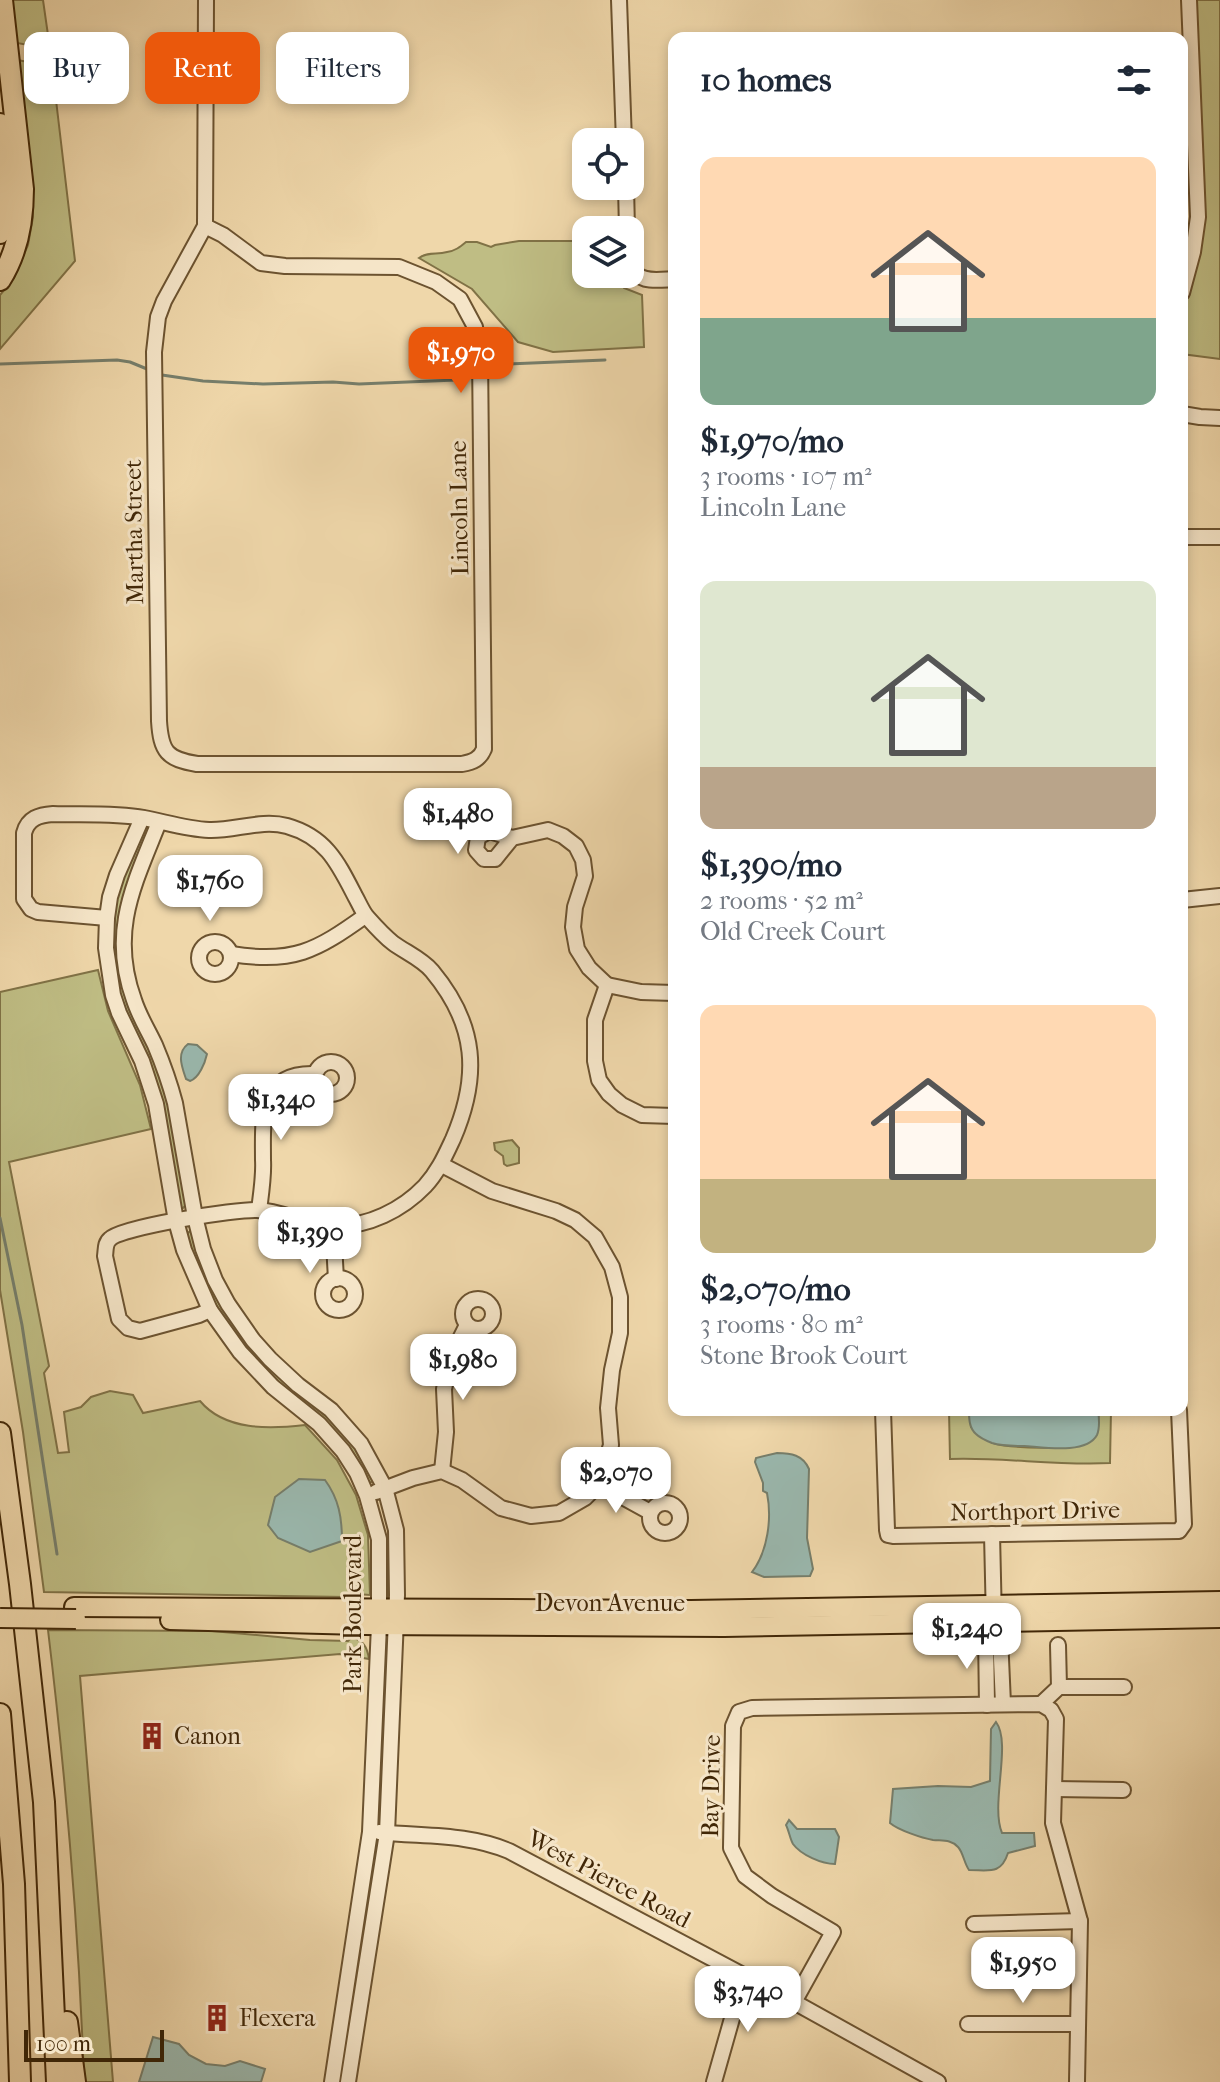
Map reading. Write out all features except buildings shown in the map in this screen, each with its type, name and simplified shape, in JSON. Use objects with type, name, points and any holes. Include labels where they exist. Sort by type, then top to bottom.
[{"type":"highway","points":[[0,280],[14,255],[23,216],[23,189],[2,0]]},
{"type":"highway","points":[[0,124],[8,197],[0,233]]},
{"type":"highway","points":[[0,1433],[35,1706],[46,1847],[57,2082]]},
{"type":"highway","points":[[0,1714],[14,1884],[20,2082]]},
{"type":"highway","points":[[46,1847],[75,2082]]},
{"type":"main road","name":"Devon Avenue","points":[[994,1614],[1220,1601]]},
{"type":"main road","name":"Devon Avenue","points":[[0,1606],[75,1613]]},
{"type":"main road","name":"Devon Avenue","points":[[0,1618],[75,1613],[387,1616],[691,1610],[1220,1618]]},
{"type":"street","name":"Martha Street","points":[[206,0],[205,226],[164,301],[158,317],[154,352],[159,721],[164,748],[172,757],[197,764],[462,764],[473,762],[482,754]]},
{"type":"street","points":[[619,0],[624,128]]},
{"type":"street","points":[[1188,270],[1198,217],[1189,0]]},
{"type":"street","name":"Lincoln Lane","points":[[205,226],[223,235],[261,263],[399,267],[436,282],[460,299],[475,327],[480,355],[482,754]]},
{"type":"street","points":[[644,279],[668,279]]},
{"type":"street","points":[[1188,415],[1220,418]]},
{"type":"street","points":[[1188,537],[1220,537]]},
{"type":"street","points":[[107,918],[31,909],[24,899],[24,833],[26,825],[33,819],[53,814],[142,818],[209,830],[273,823],[308,833],[334,856],[365,916],[392,942],[430,968],[464,1023],[470,1078],[461,1120],[442,1165],[426,1186],[402,1206],[383,1217],[333,1226],[259,1210],[225,1211],[116,1235],[106,1245],[105,1256],[119,1319],[128,1328],[140,1331],[210,1310]]},
{"type":"street","name":"Park Boulevard","points":[[142,818],[117,875],[107,918],[106,948],[113,995],[142,1061],[156,1104],[176,1221],[188,1260],[210,1310],[223,1330],[273,1387],[332,1437],[357,1473],[379,1539],[387,1616],[387,1833],[348,2082]]},
{"type":"street","name":"Park Boulevard","points":[[159,822],[129,899],[123,941],[125,963],[134,1001],[156,1048],[175,1103],[203,1249],[215,1280],[240,1323],[277,1366],[331,1410],[361,1444],[385,1488],[397,1542],[387,1616],[370,1832],[332,2082]]},
{"type":"street","points":[[512,838],[548,830],[576,846],[583,860],[585,876],[575,907],[573,927],[577,949],[589,968],[607,985],[641,992],[668,993]]},
{"type":"street","points":[[1188,899],[1220,896]]},
{"type":"street","points":[[231,954],[255,958],[298,955],[336,937],[365,916]]},
{"type":"street","points":[[607,985],[595,1020],[595,1061],[599,1080],[622,1105],[642,1115],[668,1116]]},
{"type":"street","points":[[259,1210],[264,1163],[262,1127],[269,1098],[279,1085],[292,1076],[315,1074]]},
{"type":"street","points":[[367,1496],[413,1478],[442,1471],[462,1480],[501,1508],[531,1516],[559,1513],[585,1498],[599,1484],[611,1445],[608,1408],[620,1333],[620,1297],[612,1267],[595,1237],[575,1220],[556,1211],[492,1191],[442,1165]]},
{"type":"street","points":[[333,1226],[336,1279]]},
{"type":"street","points":[[442,1471],[446,1432],[444,1389],[451,1357],[467,1325]]},
{"type":"street","name":"Northport Drive","points":[[883,1416],[888,1535],[1182,1529],[1179,1416]]},
{"type":"street","points":[[599,1484],[650,1512]]},
{"type":"street","points":[[992,1534],[994,1614],[1000,1636],[1003,1704]]},
{"type":"street","points":[[987,1705],[986,1635],[994,1614]]},
{"type":"street","points":[[1058,1645],[1059,1687]]},
{"type":"street","points":[[1077,2082],[1080,1921],[1053,1823],[1056,1719],[1051,1710],[1041,1704],[1059,1687],[1124,1687]]},
{"type":"street","name":"Bay Drive","points":[[794,2002],[833,1932],[745,1876],[731,1848],[733,1726],[739,1712],[752,1708],[1041,1704]]},
{"type":"street","points":[[1054,1789],[1123,1790]]},
{"type":"street","name":"West Pierce Road","points":[[370,1832],[453,1836],[499,1847],[646,1922],[935,2081]]},
{"type":"street","points":[[974,1924],[1080,1921]]},
{"type":"street","points":[[714,2082],[744,1976]]},
{"type":"street","points":[[968,2024],[1078,2024]]},
{"type":"shaded area","points":[[12,0],[43,0],[48,32],[24,32],[24,44],[17,43]]},
{"type":"shaded area","points":[[1196,0],[1220,0],[1220,359],[1188,355],[1188,291],[1199,254],[1204,211]]},
{"type":"shaded area","points":[[17,60],[24,61],[24,104],[56,104],[75,261],[0,349],[0,295],[14,278],[28,245],[33,217],[33,183]]},
{"type":"shaded area","points":[[519,241],[572,241],[572,288],[624,288],[642,295],[644,347],[553,352],[518,342],[472,289],[419,258],[452,251],[466,242],[491,247]]},
{"type":"shaded area","points":[[147,825],[150,830],[129,878],[119,919],[151,1051],[171,1114],[186,1205],[183,1208],[180,1208],[113,969],[112,920],[119,886]]},
{"type":"shaded area","points":[[98,970],[108,1011],[140,1085],[151,1129],[9,1162],[49,1366],[44,1373],[58,1453],[69,1452],[64,1412],[81,1407],[91,1397],[110,1391],[133,1395],[143,1413],[200,1401],[210,1411],[235,1423],[263,1427],[305,1425],[337,1460],[356,1495],[368,1535],[370,1595],[44,1592],[0,1290],[0,992]]},
{"type":"shaded area","points":[[512,1140],[519,1148],[519,1163],[507,1166],[503,1156],[495,1150],[494,1143]]},
{"type":"shaded area","points":[[190,1231],[210,1281],[355,1447],[372,1482],[368,1483],[296,1399],[251,1356],[219,1314],[194,1259],[186,1235]]},
{"type":"shaded area","points":[[949,1416],[970,1416],[971,1427],[991,1442],[1042,1448],[1085,1444],[1096,1434],[1098,1416],[1111,1416],[1110,1463],[950,1459]]},
{"type":"shaded area","points":[[48,1630],[212,1631],[348,1641],[352,1637],[364,1645],[369,1659],[340,1654],[80,1676],[113,2082],[84,2082],[71,1856]]},
{"type":"water","points":[[188,1044],[197,1045],[207,1054],[199,1074],[190,1081],[186,1079],[181,1060]]},
{"type":"water","points":[[969,1416],[1099,1416],[1099,1429],[1091,1441],[1083,1445],[1052,1448],[992,1443],[974,1432]]},
{"type":"water","points":[[777,1453],[796,1456],[809,1469],[807,1538],[813,1569],[810,1576],[764,1577],[752,1572],[765,1544],[769,1513],[767,1493],[763,1491],[755,1462],[756,1458]]},
{"type":"water","points":[[299,1479],[325,1480],[339,1509],[342,1541],[310,1552],[278,1538],[268,1525],[275,1497]]},
{"type":"water","points":[[996,1722],[1002,1744],[998,1807],[1002,1833],[1034,1833],[1035,1846],[1008,1853],[1002,1865],[993,1870],[969,1870],[960,1849],[952,1843],[917,1836],[890,1823],[893,1789],[971,1787],[990,1781],[991,1729]]},
{"type":"water","points":[[789,1820],[797,1829],[835,1829],[839,1837],[835,1864],[801,1852],[792,1842],[786,1825]]},
{"type":"water","points":[[153,2037],[179,2044],[189,2055],[206,2064],[225,2066],[240,2061],[265,2069],[261,2082],[139,2082]]},
{"type":"waterway","points":[[0,364],[117,360],[147,369]]},
{"type":"waterway","points":[[487,370],[507,364],[605,360]]},
{"type":"waterway","points":[[162,375],[263,384],[456,380],[472,375]]},
{"type":"waterway","points":[[0,1218],[22,1325],[57,1554]]},
{"type":"place","name":"Canon","points":[[152,1736]]},
{"type":"place","name":"Flexera","points":[[217,2018]]}]
